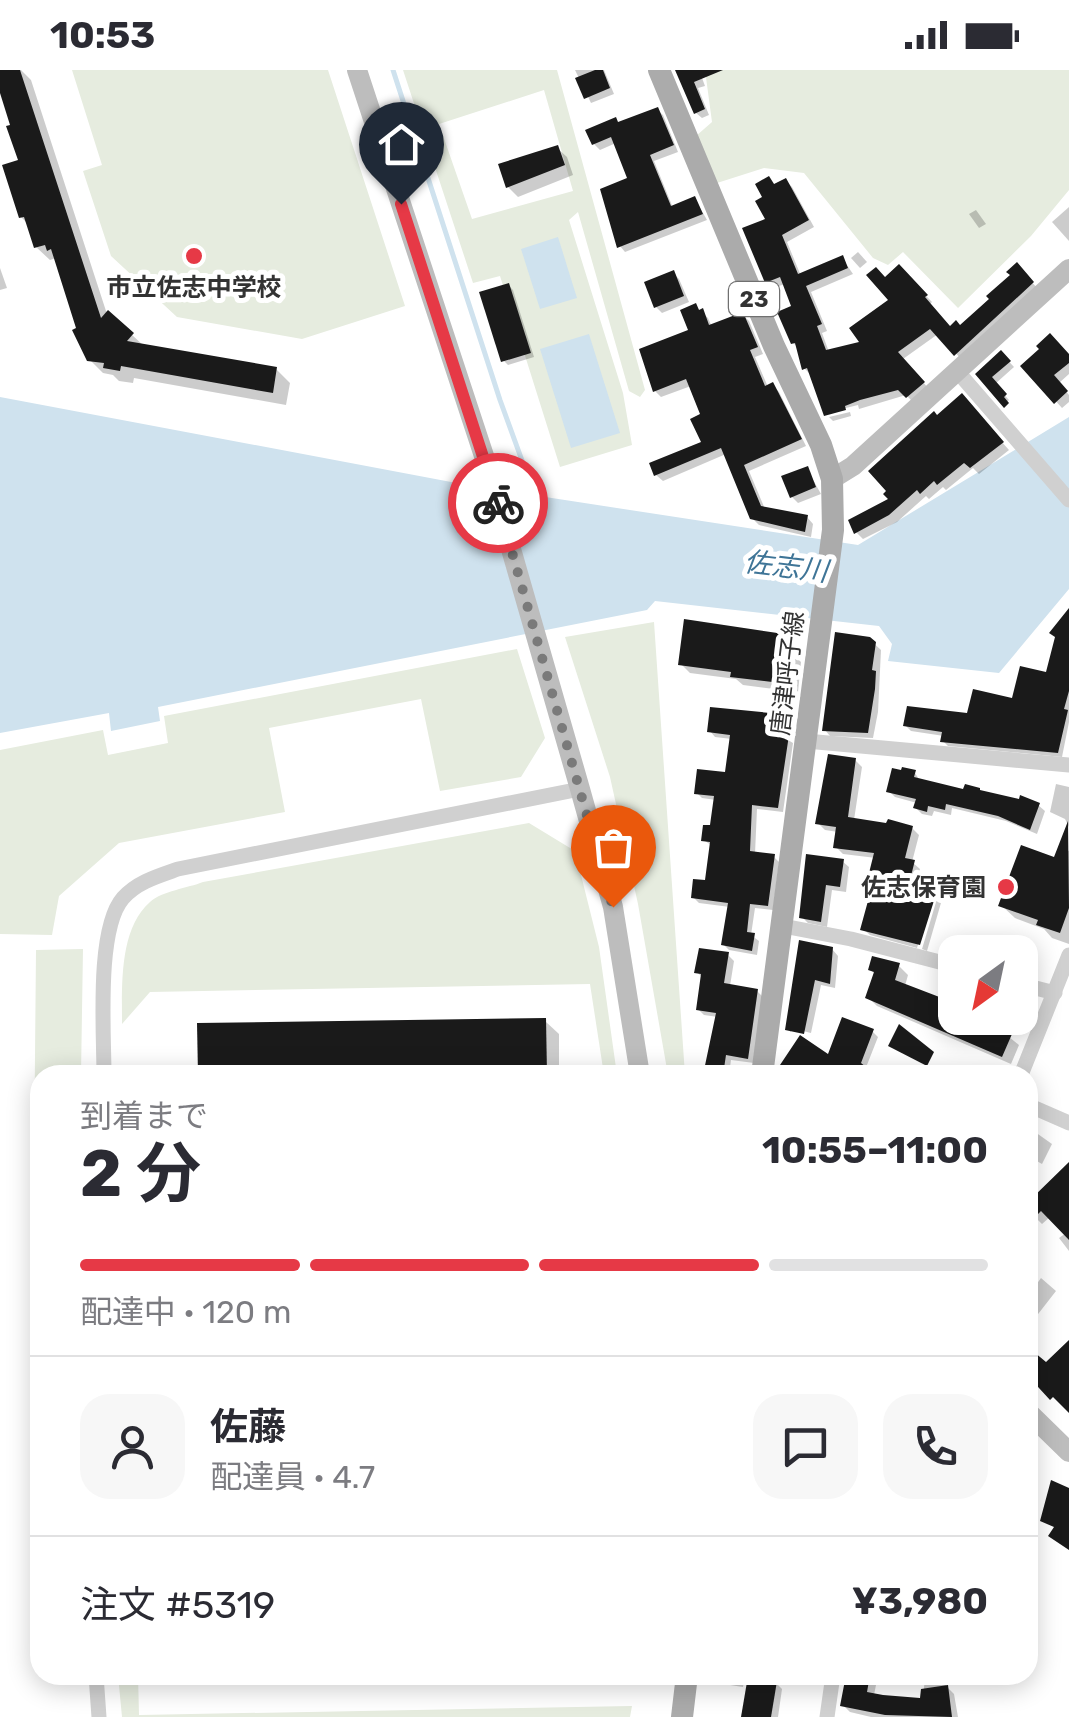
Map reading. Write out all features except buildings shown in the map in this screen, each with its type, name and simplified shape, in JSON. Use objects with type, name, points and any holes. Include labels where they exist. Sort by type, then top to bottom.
[{"type":"main road","name":"唐津呼子線","points":[[659,70],[832,479],[833,530],[763,1065]]},
{"type":"main road","points":[[682,1717],[686,1685]]},
{"type":"street","points":[[356,70],[486,462],[540,648],[613,907],[638,1065]]},
{"type":"street","points":[[832,479],[853,466],[1069,269]]},
{"type":"street","points":[[957,371],[1069,500]]},
{"type":"street","points":[[806,742],[1069,766]]},
{"type":"street","points":[[104,1065],[105,953],[110,922],[122,898],[143,882],[178,869],[580,789]]},
{"type":"street","points":[[783,926],[938,962]]},
{"type":"street","points":[[1024,1065],[1069,955]]},
{"type":"street","points":[[1038,989],[1054,993]]},
{"type":"street","points":[[1038,1109],[1069,1123]]},
{"type":"street","points":[[1038,1422],[1069,1452]]},
{"type":"street","points":[[96,1685],[98,1717]]},
{"type":"street","points":[[828,1717],[833,1685]]},
{"type":"shaded area","points":[[72,70],[328,70],[405,306],[302,339],[177,317],[111,256],[83,171],[102,165]]},
{"type":"shaded area","points":[[403,70],[557,70],[645,390],[640,397],[629,391],[578,212],[569,220],[623,393],[632,445],[560,467],[500,276],[473,283]],"holes":[[[544,90],[573,191],[472,219],[439,124]]]},
{"type":"shaded area","points":[[705,70],[1069,70],[1069,190],[1031,236],[958,308],[903,252],[888,265],[873,258],[804,173],[764,168],[717,183],[696,136],[712,122]]},
{"type":"shaded area","points":[[654,622],[684,1065],[666,1065],[638,904],[610,777],[565,637]]},
{"type":"shaded area","points":[[517,649],[545,738],[521,777],[440,791],[421,699],[269,728],[285,812],[119,843],[59,896],[52,935],[0,934],[0,750],[103,730],[108,755],[168,743],[164,716]]},
{"type":"shaded area","points":[[529,823],[575,851],[599,947],[616,1065],[602,1065],[590,984],[150,992],[122,1024],[124,959],[140,913],[161,895],[203,882]]},
{"type":"shaded area","points":[[83,949],[81,1065],[35,1065],[36,950]]},
{"type":"shaded area","points":[[119,1685],[138,1685],[139,1715],[632,1706],[630,1717],[122,1717]]},
{"type":"water","points":[[558,237],[577,298],[540,309],[521,249]]},
{"type":"water","points":[[589,334],[620,433],[571,448],[540,349]]},
{"type":"water","name":"佐志川","points":[[0,397],[467,485],[858,545],[1069,417],[1069,589],[999,673],[888,661],[892,644],[879,626],[655,601],[647,610],[158,707],[160,721],[111,731],[109,713],[0,733]]},
{"type":"waterway","points":[[393,70],[536,499]]},
{"type":"way so far","points":[[498,503],[613,907]]},
{"type":"place","name":"市立佐志中学校","points":[[194,256]]},
{"type":"place","name":"佐志保育園","points":[[1006,887]]},
{"type":"route","points":[[401,204],[498,503]]}]
